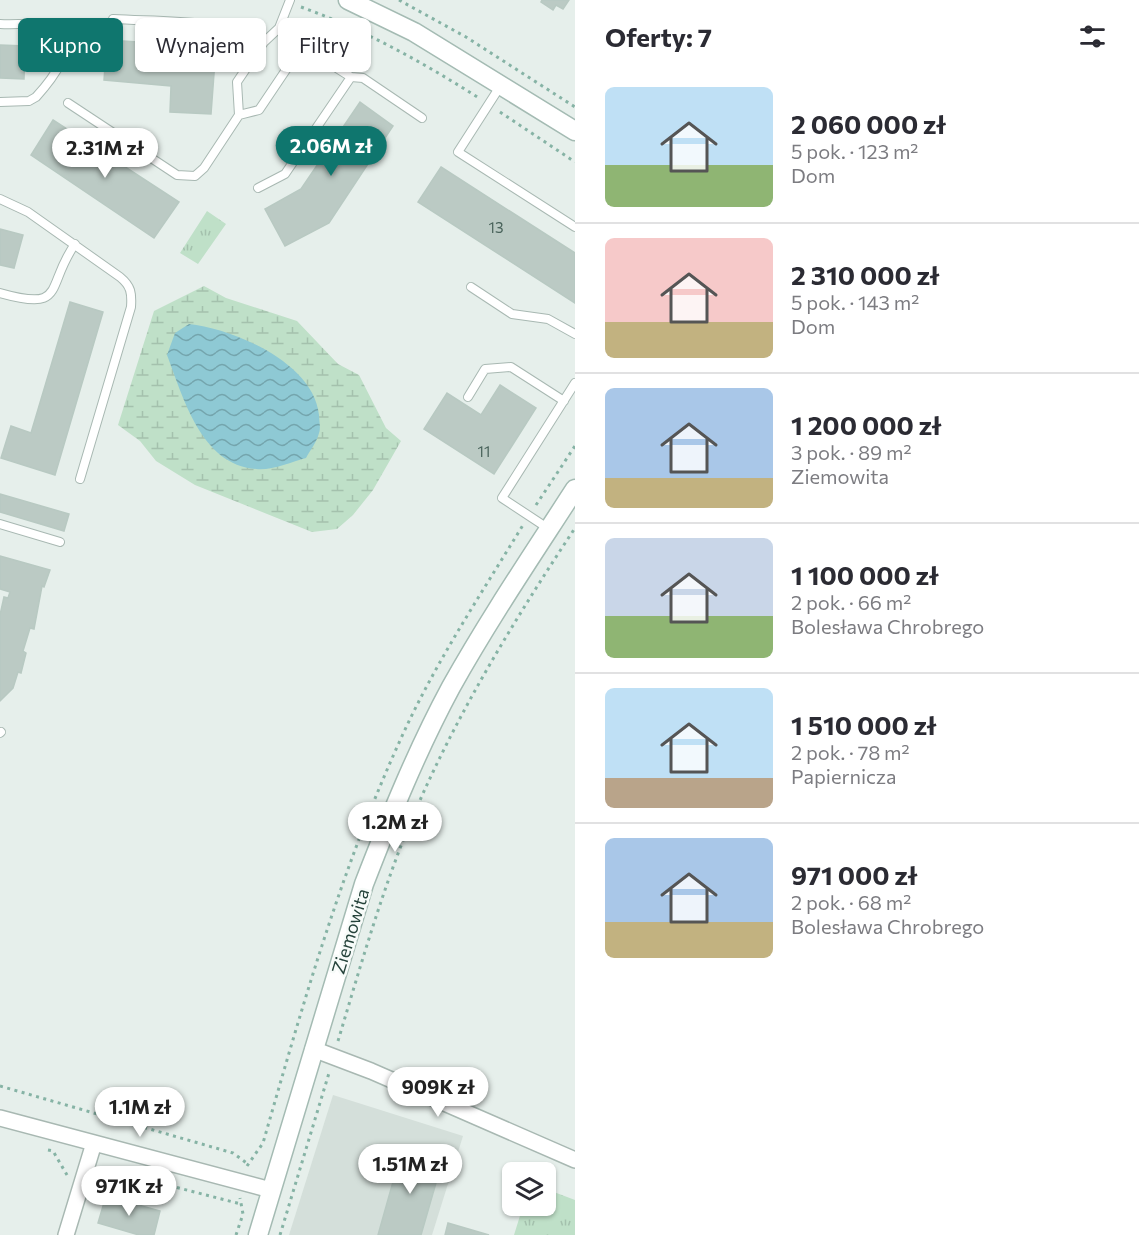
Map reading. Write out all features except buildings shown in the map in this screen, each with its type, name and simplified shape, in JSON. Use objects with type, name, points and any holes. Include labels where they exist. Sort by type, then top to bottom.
[{"type":"street","points":[[348,0],[414,32],[575,131]]},
{"type":"street","name":"Ziemowita","points":[[258,1235],[364,884],[414,762],[451,688],[487,625],[575,489]]},
{"type":"street","points":[[313,1049],[575,1160]]},
{"type":"street","points":[[0,1118],[271,1190]]},
{"type":"street","points":[[66,1235],[94,1143]]},
{"type":"lane","points":[[283,18],[289,2]]},
{"type":"lane","points":[[0,24],[58,28],[66,35],[68,45],[66,55],[36,97],[29,101],[0,102]]},
{"type":"lane","points":[[266,40],[278,29]]},
{"type":"lane","points":[[68,103],[177,175],[186,178],[195,176],[204,168],[238,115],[237,82],[244,72]]},
{"type":"lane","points":[[238,115],[259,110],[285,72]]},
{"type":"lane","points":[[343,72],[351,77],[363,78],[422,118]]},
{"type":"lane","points":[[258,188],[285,174],[351,77]]},
{"type":"lane","points":[[502,84],[458,152],[575,228]]},
{"type":"lane","points":[[0,199],[28,212],[75,244],[128,284],[132,294],[131,307],[80,479]]},
{"type":"lane","points":[[0,293],[29,301],[39,301],[50,296],[56,287],[65,259],[75,244]]},
{"type":"lane","points":[[471,287],[512,314],[548,318],[575,334]]},
{"type":"lane","points":[[468,397],[485,369],[511,367],[564,401]]},
{"type":"lane","points":[[549,529],[502,498],[575,384]]},
{"type":"lane","points":[[0,524],[60,542]]},
{"type":"path","points":[[399,0],[466,37],[575,107]]},
{"type":"path","points":[[289,2],[339,21],[391,45],[488,104],[575,162]]},
{"type":"path","points":[[280,1235],[380,904],[424,793],[464,708],[575,528]]},
{"type":"path","points":[[0,1086],[233,1153],[248,1164]]},
{"type":"path","points":[[42,1148],[53,1151],[68,1176],[97,1183],[117,1173],[241,1204]]},
{"type":"shaded area","points":[[333,1095],[463,1136],[432,1235],[289,1235]]},
{"type":"green space","points":[[207,211],[226,224],[198,264],[180,253]]},
{"type":"green space","points":[[204,286],[226,298],[297,321],[338,364],[359,375],[386,428],[401,441],[373,490],[353,515],[337,529],[312,532],[195,485],[156,461],[140,441],[118,425],[154,311]]},
{"type":"green space","points":[[556,1193],[575,1200],[575,1235],[514,1235],[520,1216],[556,1216]]},
{"type":"water","points":[[189,324],[207,327],[249,341],[288,365],[303,380],[314,396],[320,426],[317,440],[306,458],[274,467],[256,469],[237,465],[221,455],[208,442],[188,408],[167,355],[175,333]]}]
